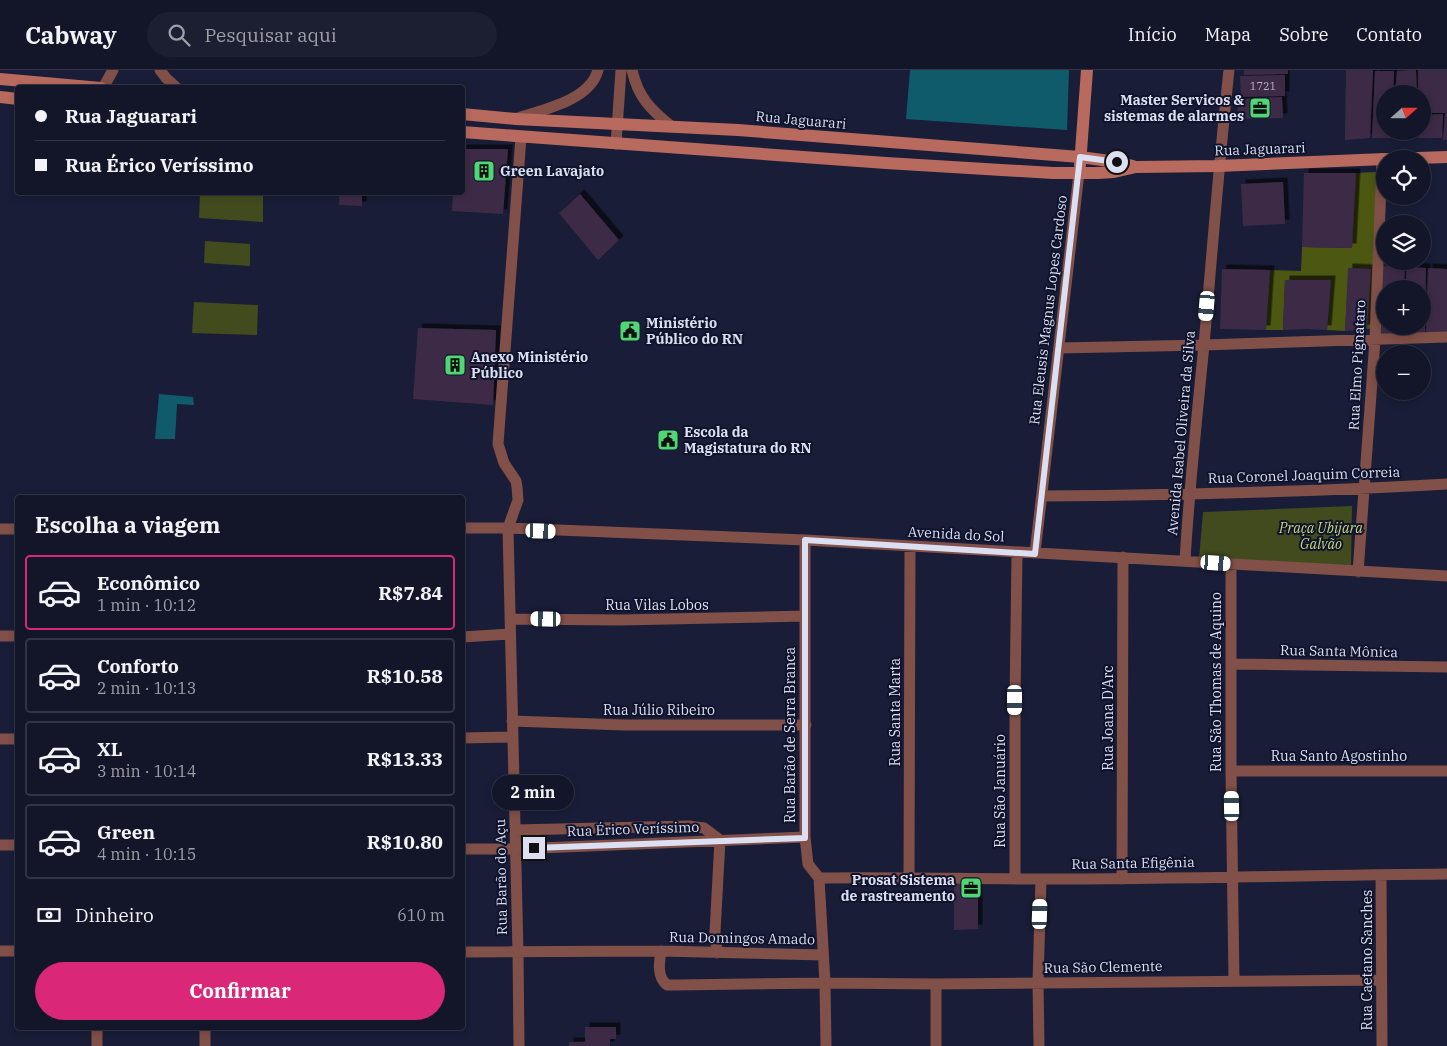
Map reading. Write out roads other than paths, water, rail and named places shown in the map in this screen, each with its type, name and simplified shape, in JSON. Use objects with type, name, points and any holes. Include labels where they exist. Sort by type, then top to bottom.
[{"type":"main road","name":"Rua Eleusis Magnus Lopes Cardoso","points":[[1079,173],[1087,70]]},
{"type":"main road","points":[[0,79],[68,85]]},
{"type":"main road","points":[[0,97],[15,99]]},
{"type":"main road","name":"Rua Jaguarari","points":[[465,114],[618,125],[671,126],[1080,157],[1117,162],[1136,167]]},
{"type":"main road","name":"Rua Jaguarari","points":[[465,132],[886,163],[1079,173],[1114,172],[1136,167],[1218,166],[1376,159]]},
{"type":"main road","name":"Rua Jaguarari","points":[[1431,158],[1447,158]]},
{"type":"street","points":[[104,85],[113,70]]},
{"type":"street","points":[[160,70],[174,85]]},
{"type":"street","points":[[516,119],[575,97],[589,88],[596,79],[598,70]]},
{"type":"street","points":[[616,144],[621,70]]},
{"type":"street","points":[[632,70],[642,98],[654,112],[671,126]]},
{"type":"street","name":"Avenida Isabel Oliveira da Silva","points":[[1185,561],[1189,495],[1204,345],[1218,166],[1229,70]]},
{"type":"street","points":[[508,528],[518,500],[518,487],[500,455],[498,429],[521,137]]},
{"type":"street","name":"Rua Eleusis Magnus Lopes Cardoso","points":[[1035,554],[1079,173]]},
{"type":"street","name":"Rua Elmo Pignataro","points":[[1358,572],[1375,340],[1382,205]]},
{"type":"street","points":[[1059,348],[1447,337]]},
{"type":"street","name":"Rua Coronel Joaquim Correia","points":[[1042,496],[1189,495],[1365,489],[1447,484]]},
{"type":"street","name":"Avenida do Sol","points":[[465,528],[508,528],[805,540],[1447,576]]},
{"type":"street","name":"Rua Barão do Açu","points":[[508,528],[519,1046]]},
{"type":"street","points":[[0,529],[15,529]]},
{"type":"street","name":"Rua Barão de Serra Branca","points":[[805,540],[805,838],[808,864],[819,878],[825,983],[826,1046]]},
{"type":"street","name":"Rua Santa Marta","points":[[909,877],[910,547]]},
{"type":"street","name":"Rua São Januário","points":[[1015,879],[1017,553]]},
{"type":"street","name":"Rua Joana D'Arc","points":[[1122,878],[1123,557]]},
{"type":"street","name":"Rua São Thomas de Aquino","points":[[1231,564],[1234,981]]},
{"type":"street","name":"Rua Vilas Lobos","points":[[510,619],[620,620],[805,616]]},
{"type":"street","points":[[465,637],[510,634]]},
{"type":"street","points":[[0,636],[15,636]]},
{"type":"street","name":"Rua Santa Mônica","points":[[1231,664],[1447,667]]},
{"type":"street","name":"Rua Júlio Ribeiro","points":[[512,720],[624,725],[806,725]]},
{"type":"street","points":[[465,738],[513,738]]},
{"type":"street","points":[[0,739],[15,739]]},
{"type":"street","name":"Rua Santo Agostinho","points":[[1231,771],[1447,771]]},
{"type":"street","points":[[515,830],[689,826],[704,828],[720,840],[715,932],[717,953]]},
{"type":"street","name":"Rua Érico Veríssimo","points":[[465,849],[516,849],[805,838]]},
{"type":"street","points":[[0,845],[15,846]]},
{"type":"street","name":"Rua Santa Efigênia","points":[[819,878],[1041,879],[1447,874]]},
{"type":"street","name":"Rua Caetano Sanches","points":[[1382,875],[1382,1046]]},
{"type":"street","points":[[1039,1046],[1038,982],[1041,879]]},
{"type":"street","points":[[0,951],[15,951]]},
{"type":"street","name":"Rua Domingos Amado","points":[[660,951],[659,970],[662,979],[667,985],[825,983]]},
{"type":"street","name":"Rua Domingos Amado","points":[[465,952],[660,951],[823,955]]},
{"type":"street","name":"Rua São Clemente","points":[[825,983],[936,984],[1381,980]]},
{"type":"street","points":[[936,984],[936,1046]]},
{"type":"street","points":[[97,1046],[98,1030]]},
{"type":"street","points":[[206,1030],[206,1046]]},
{"type":"place","name":"Master Servicos & sistemas de alarmes","points":[[1260,108]]},
{"type":"place","name":"Green Lavajato","points":[[484,171]]},
{"type":"place","name":"Ministério Público do RN","points":[[630,331]]},
{"type":"place","name":"Anexo Ministério Público","points":[[455,365]]},
{"type":"place","name":"Escola da Magistatura do RN","points":[[668,440]]},
{"type":"place","name":"Prosat Sistema de rastreamento","points":[[971,888]]},
{"type":"park label","name":"Praça Ubijara Galvão","points":[[1321,536]]}]
